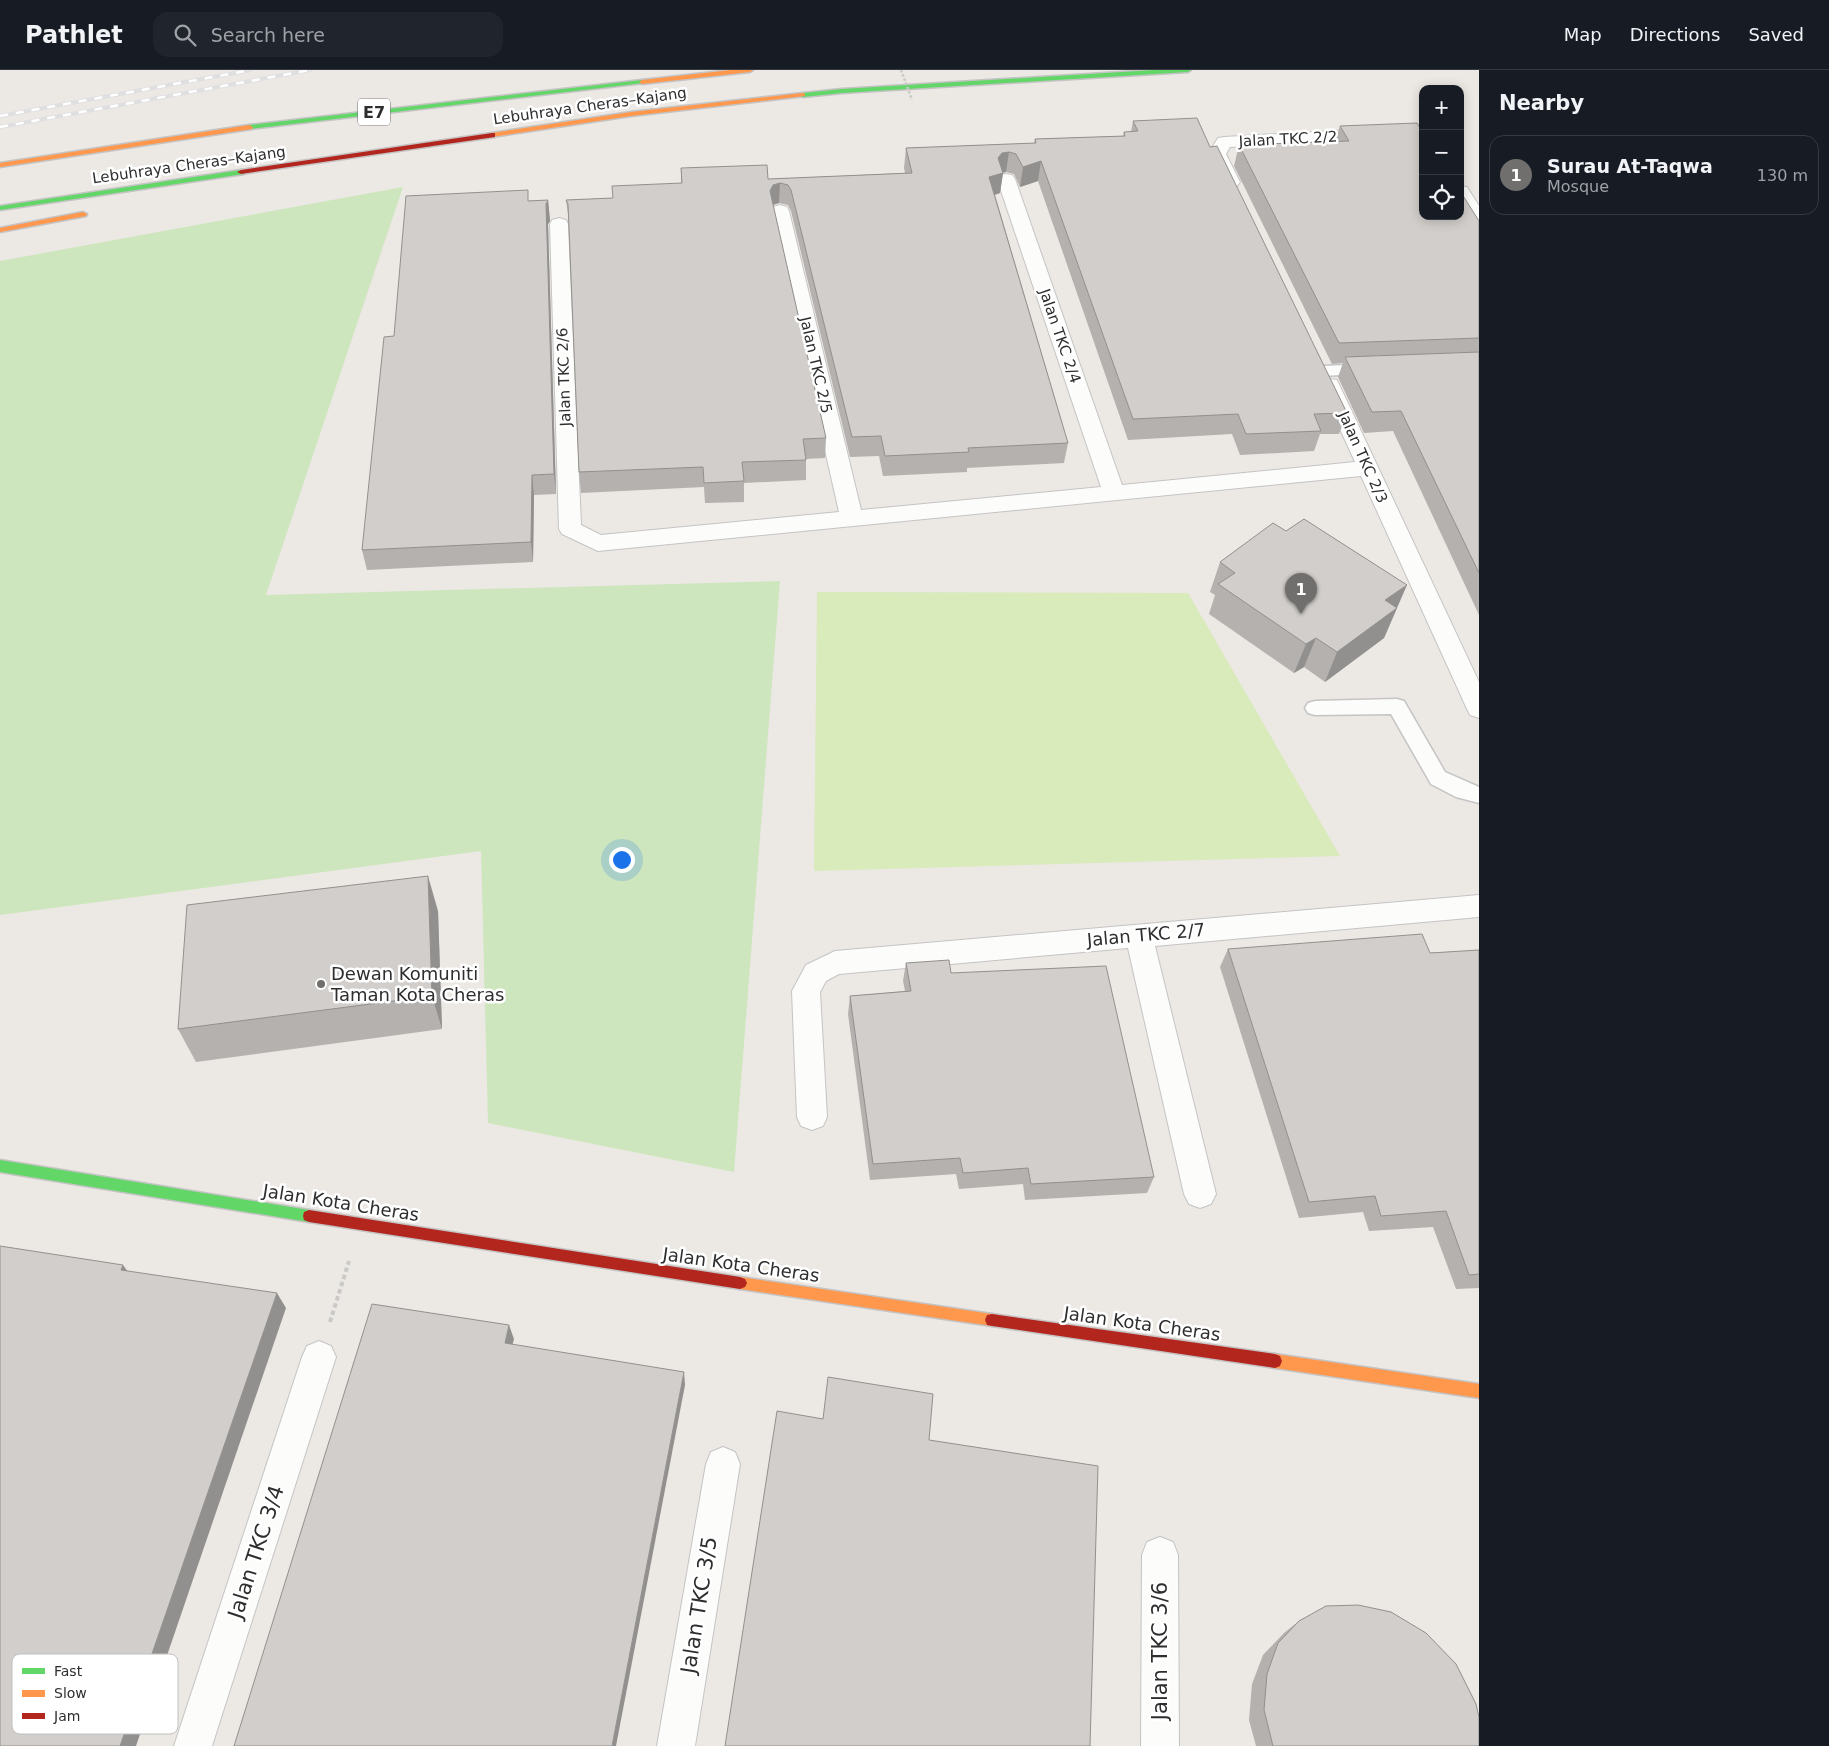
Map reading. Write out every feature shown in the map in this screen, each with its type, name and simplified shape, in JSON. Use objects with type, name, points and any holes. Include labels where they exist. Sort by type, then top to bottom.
[{"type":"main road","name":"Lebuhraya Cheras–Kajang","points":[[0,165],[270,124],[750,70]]},
{"type":"main road","name":"Lebuhraya Cheras–Kajang","points":[[0,208],[631,114],[842,91],[1188,70]]},
{"type":"main road","points":[[386,162],[631,114]]},
{"type":"main road","points":[[0,230],[97,212]]},
{"type":"main road","name":"Jalan Kota Cheras","points":[[1,1167],[572,1258],[1479,1391]]},
{"type":"street","name":"Jalan TKC 2/2","points":[[1238,197],[1217,154],[1224,142],[1404,132],[1419,138]]},
{"type":"street","name":"Jalan TKC 2/4","points":[[1006,178],[1114,493]]},
{"type":"street","points":[[1464,197],[1479,220]]},
{"type":"street","name":"Jalan TKC 2/5","points":[[780,211],[852,519]]},
{"type":"street","name":"Jalan TKC 2/6","points":[[559,224],[570,529],[598,543],[852,519]]},
{"type":"street","name":"Jalan TKC 2/3","points":[[1319,362],[1367,468],[1472,678],[1479,709]]},
{"type":"street","points":[[852,519],[1367,468]]},
{"type":"street","name":"Jalan TKC 2/7","points":[[812,1117],[806,992],[816,973],[835,963],[1479,906]]},
{"type":"street","points":[[1139,936],[1200,1194]]},
{"type":"street","name":"Jalan TKC 3/4","points":[[193,1746],[319,1357]]},
{"type":"street","name":"Jalan TKC 3/5","points":[[676,1746],[722,1464]]},
{"type":"street","name":"Jalan TKC 3/6","points":[[1160,1555],[1160,1746]]},
{"type":"lane","points":[[1319,362],[1382,369]]},
{"type":"lane","points":[[1315,708],[1397,706],[1438,778],[1464,792],[1479,794]]},
{"type":"path","points":[[901,70],[912,100]]},
{"type":"path","points":[[319,1357],[360,1224]]},
{"type":"green space","points":[[403,187],[266,595],[780,581],[734,1172],[488,1123],[481,851],[0,915],[0,261]]},
{"type":"green space","points":[[817,592],[1188,593],[1340,856],[814,871]]},
{"type":"building","points":[[1197,118],[1210,147],[1217,146],[1347,413],[1314,414],[1321,431],[1246,434],[1238,414],[1133,419],[1041,161],[1023,167],[1016,154],[1009,152],[1002,153],[998,158],[1003,173],[989,177],[1068,443],[968,448],[969,452],[885,456],[881,436],[852,437],[791,190],[788,185],[780,183],[773,185],[770,191],[826,438],[803,439],[806,460],[742,462],[744,481],[704,483],[703,467],[579,472],[568,204],[566,200],[613,198],[612,186],[682,183],[681,168],[767,165],[768,179],[912,173],[906,148],[1036,143],[1035,139],[1125,136],[1124,132],[1138,131],[1133,121]]},
{"type":"building","points":[[1417,123],[1419,126],[1419,220],[1464,220],[1464,197],[1479,221],[1479,338],[1339,343],[1239,145],[1349,141],[1340,126]]},
{"type":"building","points":[[528,190],[528,201],[548,200],[546,204],[554,474],[532,475],[531,542],[362,550],[384,337],[394,336],[406,196]]},
{"type":"building","points":[[1479,352],[1479,573],[1401,411],[1372,412],[1345,357]]},
{"type":"building","points":[[1304,519],[1407,585],[1385,600],[1397,608],[1337,652],[1316,638],[1306,644],[1218,584],[1235,573],[1220,562],[1273,523],[1286,531]]},
{"type":"building","name":"Dewan Komuniti Taman Kota Cheras","points":[[428,876],[432,996],[178,1029],[187,905]]},
{"type":"building","points":[[1422,934],[1430,953],[1479,950],[1479,1274],[1469,1275],[1446,1211],[1381,1216],[1375,1196],[1309,1202],[1228,949]]},
{"type":"building","points":[[949,960],[951,973],[1106,966],[1154,1177],[1031,1184],[1028,1168],[963,1173],[960,1158],[873,1164],[850,996],[911,991],[906,963]]},
{"type":"building","points":[[0,1246],[123,1265],[121,1270],[277,1293],[152,1654],[12,1654],[12,1734],[124,1734],[120,1746],[0,1746]]},
{"type":"building","points":[[372,1304],[509,1325],[505,1343],[684,1372],[612,1746],[234,1746]]},
{"type":"building","points":[[828,1377],[933,1394],[929,1440],[1098,1466],[1090,1746],[725,1746],[777,1411],[823,1419]]},
{"type":"building","points":[[1358,1605],[1391,1612],[1426,1633],[1456,1664],[1476,1704],[1479,1717],[1479,1746],[1273,1746],[1264,1710],[1267,1674],[1278,1643],[1299,1621],[1326,1606]]},
{"type":"railway","points":[[0,116],[251,70]]},
{"type":"railway","points":[[0,127],[310,70]]},
{"type":"traffic: fast","points":[[803,95],[1188,70]]},
{"type":"traffic: fast","points":[[249,127],[642,82]]},
{"type":"traffic: fast","points":[[0,208],[241,172]]},
{"type":"traffic: fast","points":[[0,1166],[309,1216]]},
{"type":"traffic: slow","points":[[642,82],[750,70]]},
{"type":"traffic: slow","points":[[492,135],[631,114],[803,95]]},
{"type":"traffic: slow","points":[[0,165],[249,127]]},
{"type":"traffic: slow","points":[[0,230],[83,214]]},
{"type":"traffic: slow","points":[[740,1283],[992,1320]]},
{"type":"traffic: slow","points":[[1275,1361],[1479,1391]]},
{"type":"traffic: jam","points":[[241,172],[492,135]]},
{"type":"traffic: jam","points":[[309,1216],[740,1283]]},
{"type":"traffic: jam","points":[[992,1320],[1275,1361]]},
{"type":"place","name":"Surau At-Taqwa","points":[[1301,614]]},
{"type":"place","name":"Dewan Komuniti Taman Kota Cheras","points":[[321,984]]}]
